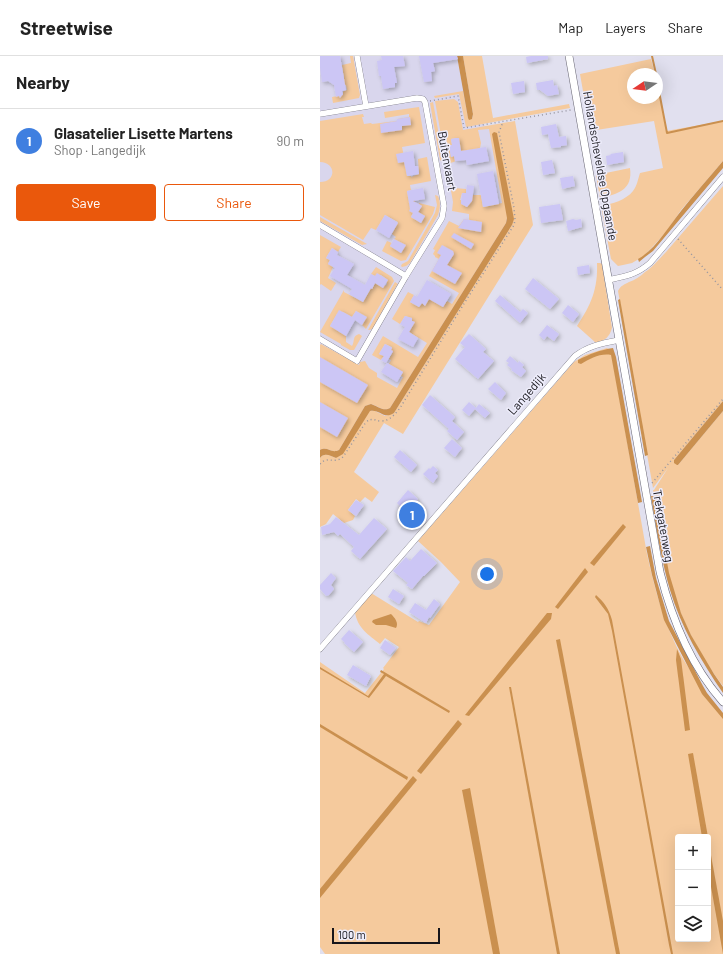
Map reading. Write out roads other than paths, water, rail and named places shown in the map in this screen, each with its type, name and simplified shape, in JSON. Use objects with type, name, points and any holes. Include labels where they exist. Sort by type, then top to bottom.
[{"type":"street","points":[[320,114],[366,106],[357,56]]},
{"type":"street","name":"Hollandscheveldse Opgaande","points":[[569,56],[608,280]]},
{"type":"street","name":"Buitenvaart","points":[[320,339],[357,361],[406,276],[442,218],[444,206],[425,102],[423,99],[417,98],[366,106]]},
{"type":"street","points":[[619,340],[608,280],[628,276],[638,272],[650,263],[723,177]]},
{"type":"street","points":[[320,225],[406,276]]},
{"type":"street","name":"Trekgatenweg","points":[[619,340],[644,486],[660,572],[666,595],[673,618],[687,649],[723,702]]},
{"type":"street","name":"Langedijk","points":[[320,648],[576,356],[593,346],[619,340]]},
{"type":"waterway","points":[[652,56],[655,68]]},
{"type":"waterway","points":[[661,104],[667,133],[723,121]]},
{"type":"place","name":"Glasatelier Lisette Martens","points":[[412,515]]}]
